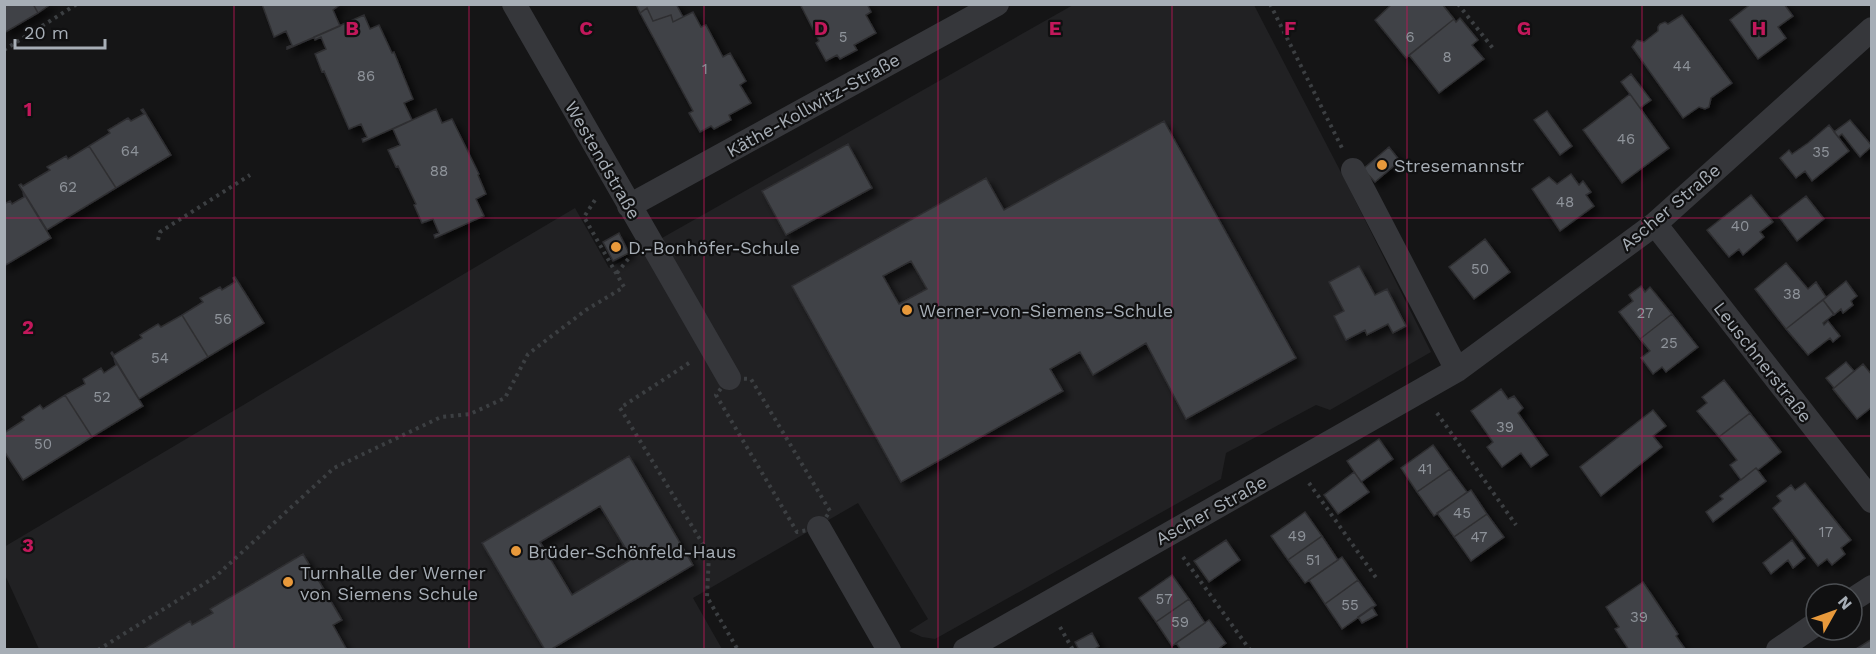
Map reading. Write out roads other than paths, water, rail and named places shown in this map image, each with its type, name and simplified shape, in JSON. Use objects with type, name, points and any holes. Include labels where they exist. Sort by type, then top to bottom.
[{"type":"street","name":"Westendstraße","points":[[514,4],[729,378]]},
{"type":"street","name":"Käthe-Kollwitz-Straße","points":[[629,206],[997,4]]},
{"type":"street","name":"Ascher Straße","points":[[965,650],[1457,370],[1655,224],[1872,29]]},
{"type":"street","points":[[1353,170],[1457,370]]},
{"type":"street","name":"Leuschnerstraße","points":[[1655,224],[1872,501]]},
{"type":"street","points":[[819,528],[889,650]]},
{"type":"street","points":[[1778,650],[1804,632]]},
{"type":"place","name":"Stresemannstr","points":[[1382,165]]},
{"type":"place","name":"D.-Bonhöfer-Schule","points":[[616,247]]},
{"type":"place","name":"Werner-von-Siemens-Schule","points":[[907,310]]},
{"type":"place","name":"Brüder-Schönfeld-Haus","points":[[516,551]]},
{"type":"place","name":"Turnhalle der Werner von Siemens Schule","points":[[288,582]]}]
